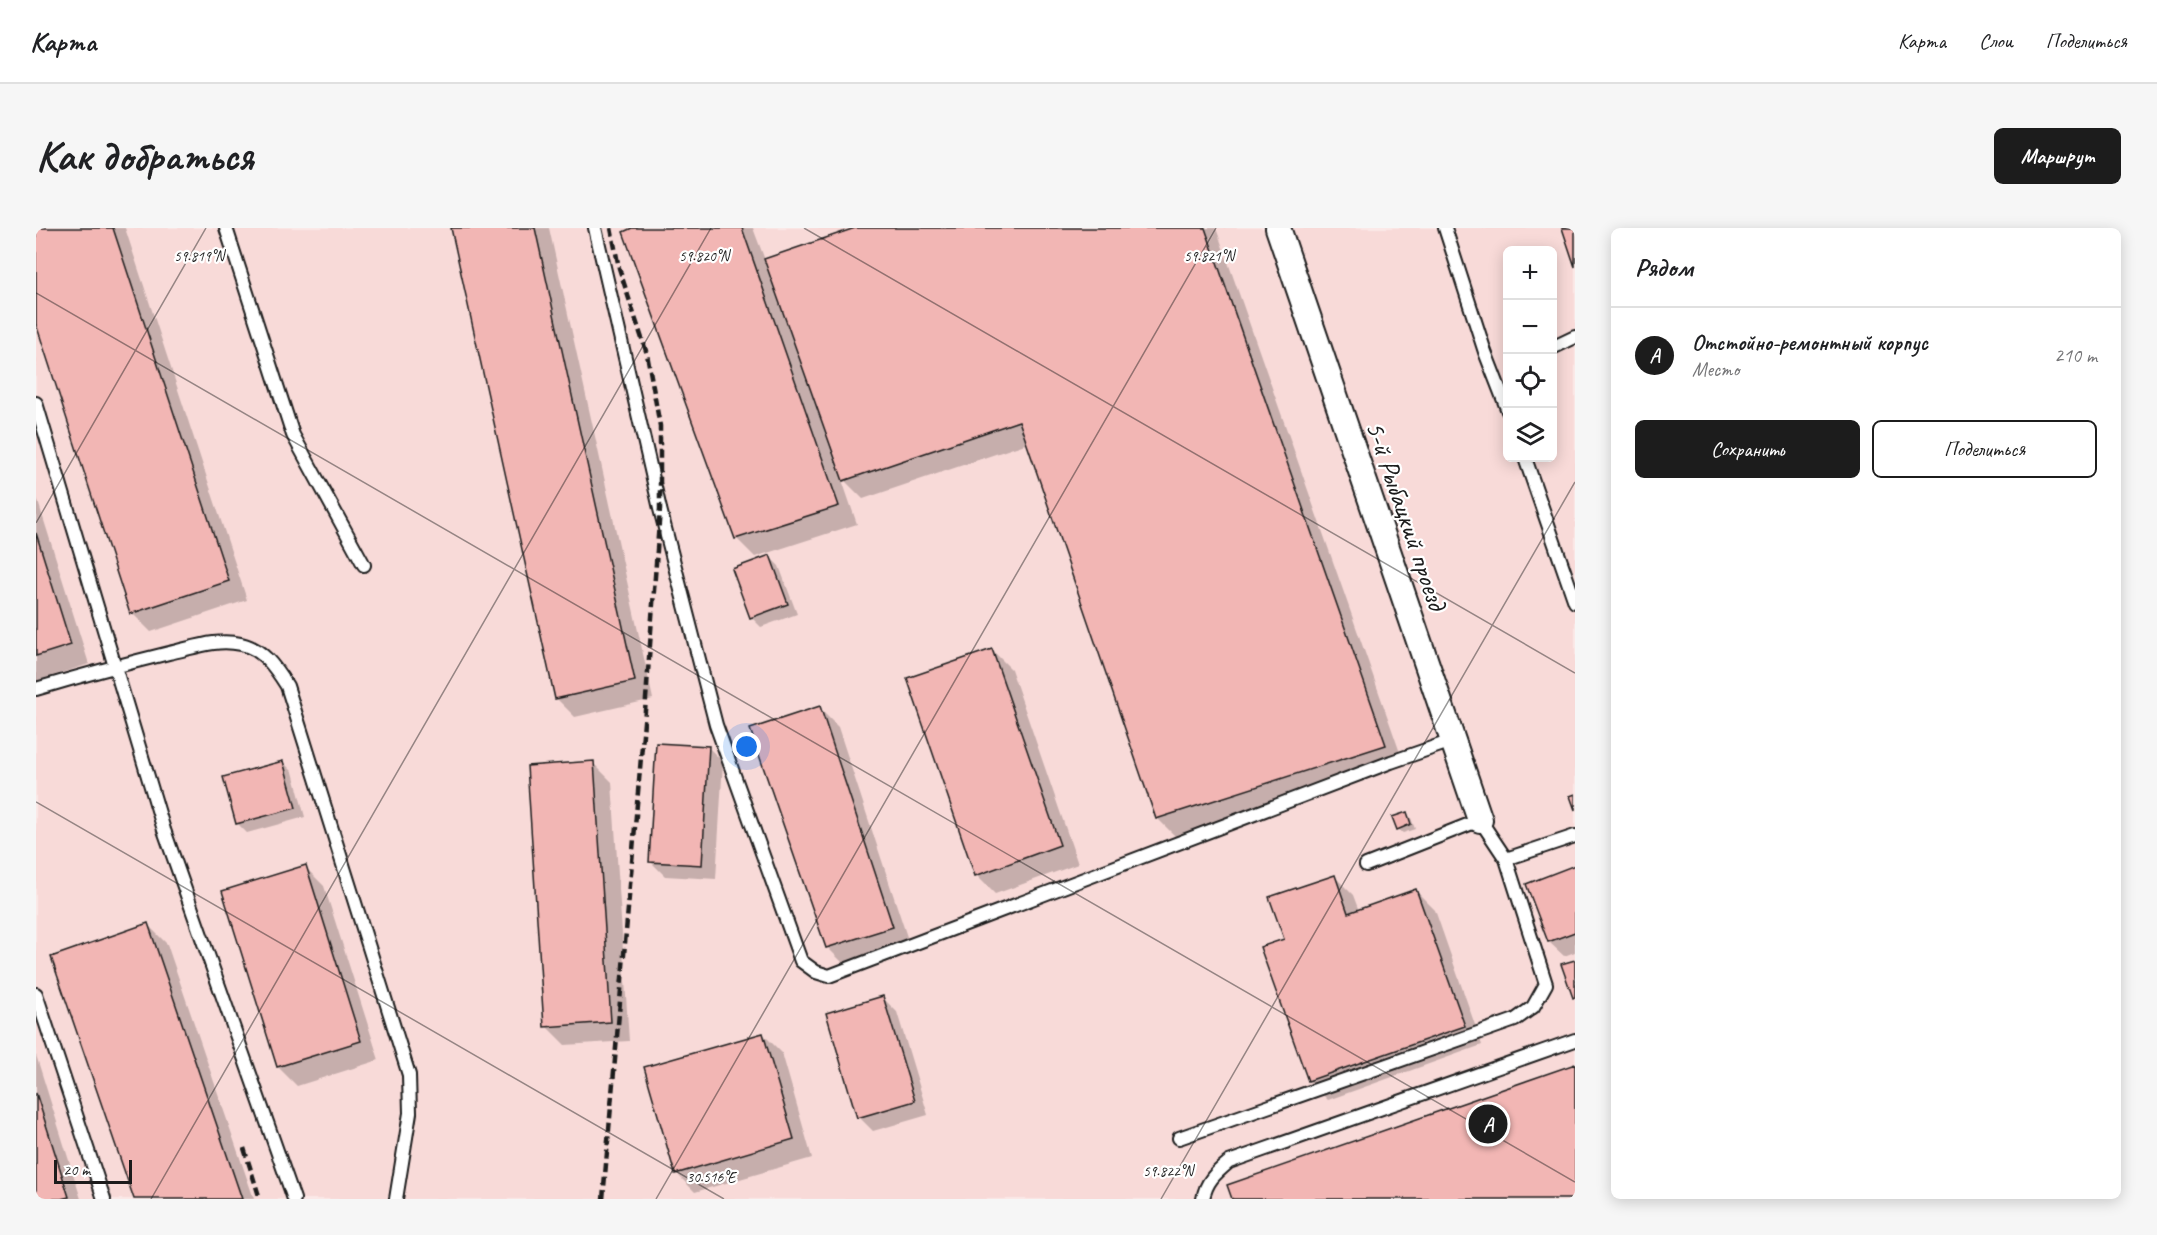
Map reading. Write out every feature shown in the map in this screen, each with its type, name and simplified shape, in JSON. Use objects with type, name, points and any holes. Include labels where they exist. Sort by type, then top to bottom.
[{"type":"street","name":"5-й Рыбацкий проезд","points":[[1278,228],[1480,820]]},
{"type":"lane","points":[[226,228],[293,435],[364,566]]},
{"type":"lane","points":[[595,228],[660,508],[716,725],[801,961],[816,972],[829,976],[1380,766],[1452,741]]},
{"type":"lane","points":[[1445,228],[1503,385]]},
{"type":"lane","points":[[1557,346],[1575,337]]},
{"type":"lane","points":[[36,403],[164,830],[294,1199]]},
{"type":"lane","points":[[1526,462],[1575,602]]},
{"type":"lane","points":[[36,689],[116,666],[222,640],[243,644],[260,652],[274,665],[287,686],[409,1075],[410,1113],[396,1199]]},
{"type":"lane","points":[[1179,1138],[1467,1039],[1515,1020],[1533,1007],[1546,984],[1506,859],[1480,820],[1366,865]]},
{"type":"lane","points":[[1506,859],[1575,836]]},
{"type":"lane","points":[[36,994],[104,1199]]},
{"type":"lane","points":[[1203,1199],[1205,1187],[1214,1174],[1229,1162],[1575,1040]]},
{"type":"shaded area","points":[[36,228],[1575,228],[1575,1199],[36,1199]]},
{"type":"building","points":[[36,228],[113,228],[229,581],[130,614],[36,324]]},
{"type":"building","points":[[451,228],[535,228],[635,681],[555,699]]},
{"type":"building","points":[[632,228],[742,228],[839,506],[735,539],[623,232]]},
{"type":"building","points":[[855,228],[1205,228],[1386,745],[1156,819],[1019,421],[843,481],[764,259]]},
{"type":"building","points":[[1562,228],[1575,228],[1575,267]]},
{"type":"building","points":[[36,533],[71,645],[36,656]]},
{"type":"building","points":[[770,555],[788,604],[750,618],[732,569]]},
{"type":"building","points":[[992,649],[1060,845],[975,876],[907,678]]},
{"type":"building","points":[[820,706],[893,927],[826,948],[750,729]]},
{"type":"building","points":[[656,743],[709,746],[702,865],[649,862]]},
{"type":"building","points":[[283,761],[296,808],[236,824],[223,777]]},
{"type":"building","points":[[594,761],[611,1022],[544,1027],[527,766]]},
{"type":"building","points":[[1575,794],[1575,810],[1570,796]]},
{"type":"building","points":[[1407,812],[1411,824],[1397,830],[1392,817]]},
{"type":"building","points":[[306,865],[361,1041],[277,1067],[222,891]]},
{"type":"building","points":[[1575,865],[1575,932],[1548,942],[1526,884]]},
{"type":"building","points":[[1335,875],[1348,913],[1416,889],[1465,1026],[1308,1081],[1260,947],[1284,939],[1269,897]]},
{"type":"building","points":[[148,923],[242,1199],[134,1199],[51,957]]},
{"type":"building","points":[[1575,960],[1575,997],[1573,998],[1561,964]]},
{"type":"building","points":[[883,996],[915,1101],[857,1118],[826,1013]]},
{"type":"building","points":[[763,1033],[794,1139],[675,1174],[644,1067]]},
{"type":"building","points":[[1575,1064],[1575,1199],[1232,1199],[1227,1185]]},
{"type":"building","points":[[36,1093],[69,1197],[36,1199]]},
{"type":"railway","points":[[603,1199],[660,509],[660,426],[647,354],[619,268],[611,228]]},
{"type":"railway","points":[[244,1148],[260,1199]]},
{"type":"place","name":"Отстойно-ремонтный корпус","points":[[1488,1124]]}]
